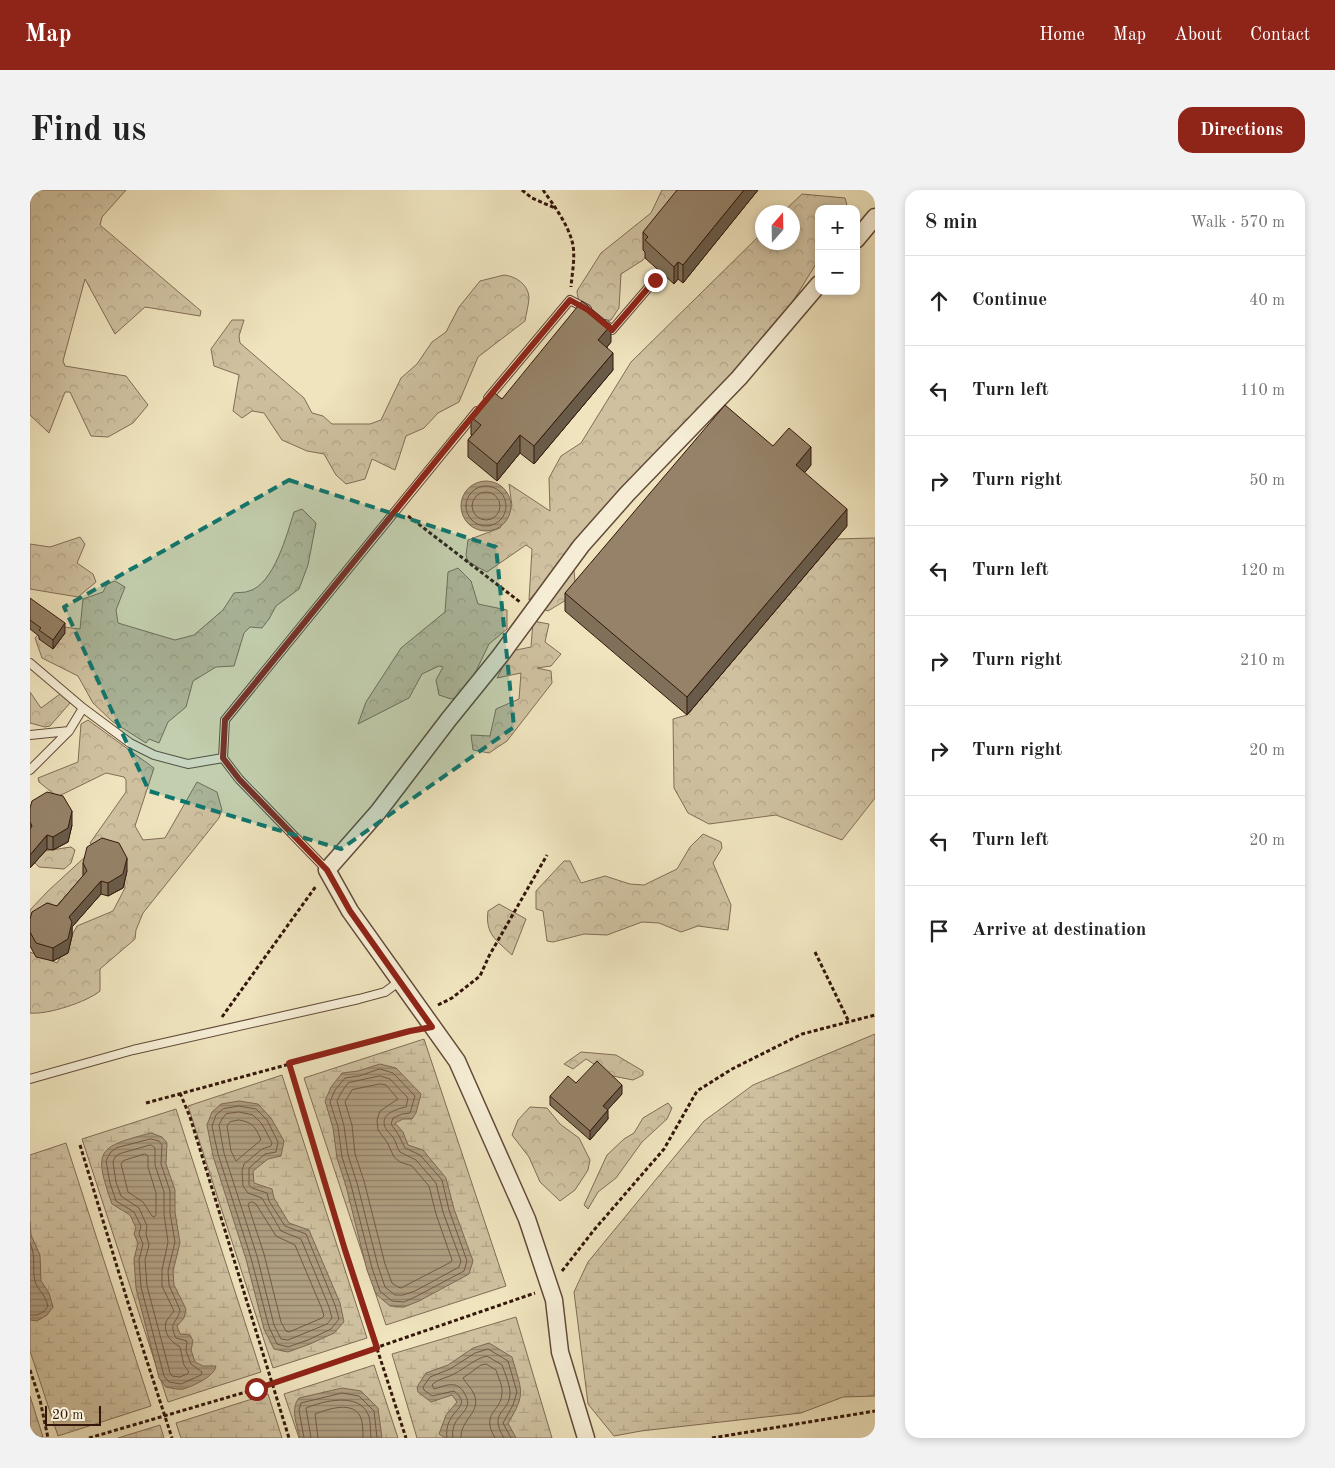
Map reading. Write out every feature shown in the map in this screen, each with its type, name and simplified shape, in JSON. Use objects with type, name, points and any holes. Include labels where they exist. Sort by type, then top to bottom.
[{"type":"street","points":[[860,235],[875,218]]},
{"type":"street","points":[[586,1438],[560,1352],[554,1300],[527,1219],[457,1062],[350,911],[327,870],[378,812],[533,612],[581,546],[627,494],[739,378],[815,289]]},
{"type":"lane","points":[[327,870],[239,779],[223,758],[225,720],[457,435],[570,300],[588,310],[612,330],[655,280]]},
{"type":"lane","points":[[30,663],[83,708],[130,743],[154,754],[188,764],[223,758]]},
{"type":"lane","points":[[30,770],[69,731],[83,708]]},
{"type":"lane","points":[[30,735],[69,731]]},
{"type":"lane","points":[[30,1079],[133,1050],[359,999],[385,992],[400,981]]},
{"type":"path","points":[[522,190],[532,198],[556,208]]},
{"type":"path","points":[[543,190],[556,208],[572,241],[573,264],[570,300]]},
{"type":"path","points":[[398,508],[533,612]]},
{"type":"path","points":[[421,1012],[452,998],[480,976],[489,956],[546,855]]},
{"type":"path","points":[[211,1032],[327,870]]},
{"type":"path","points":[[816,952],[849,1022]]},
{"type":"path","points":[[89,1438],[272,1383],[549,1288],[594,1230],[664,1149],[698,1091],[732,1069],[802,1034],[875,1015]]},
{"type":"path","points":[[146,1103],[289,1063],[432,1027]]},
{"type":"path","points":[[289,1063],[345,1250],[406,1438]]},
{"type":"path","points":[[180,1093],[190,1116],[289,1438]]},
{"type":"path","points":[[80,1144],[129,1306],[172,1438]]},
{"type":"path","points":[[30,1370],[40,1400],[48,1438]]},
{"type":"path","points":[[712,1438],[875,1412]]},
{"type":"highlighted area","points":[[289,480],[496,547],[514,727],[341,849],[149,791],[64,607]]},
{"type":"green space","points":[[30,190],[126,190],[102,217],[100,225],[201,311],[200,316],[145,307],[115,334],[85,279],[63,361],[65,366],[126,376],[148,405],[133,423],[108,437],[91,436],[70,392],[65,392],[49,433],[30,415]]},
{"type":"green space","points":[[662,190],[689,190],[648,254],[643,260],[621,274],[619,308],[611,320],[593,317],[583,309],[577,291],[601,253],[651,213]]},
{"type":"green space","points":[[802,194],[845,198],[847,205],[815,205],[815,266],[763,350],[529,600],[532,549],[526,545],[487,572],[468,562],[466,555],[468,540],[500,528],[512,506],[509,484],[550,511],[549,478],[561,456],[581,443],[631,362],[755,240],[755,250],[800,250],[800,205],[790,205]]},
{"type":"green space","points":[[504,275],[516,279],[524,285],[528,292],[529,303],[525,321],[478,357],[459,402],[438,413],[424,428],[406,436],[395,470],[372,459],[365,479],[346,484],[336,475],[324,454],[307,451],[282,440],[264,413],[252,411],[242,418],[233,411],[239,375],[214,366],[211,349],[232,320],[244,320],[239,336],[240,343],[304,398],[312,413],[323,416],[332,424],[370,424],[381,420],[401,378],[417,364],[432,342],[446,332],[459,307],[480,281]]},
{"type":"green space","points":[[302,509],[316,523],[308,565],[299,589],[276,606],[262,628],[250,627],[244,633],[234,666],[216,667],[193,681],[186,707],[168,722],[159,743],[149,739],[146,743],[113,722],[93,703],[78,676],[42,658],[35,638],[47,625],[80,629],[83,599],[103,592],[107,584],[115,581],[125,587],[116,610],[118,623],[175,640],[194,635],[223,610],[234,593],[249,591],[266,579],[278,557],[294,512]]},
{"type":"green space","points":[[80,537],[85,544],[77,563],[93,574],[96,582],[78,597],[30,589],[30,544],[50,547]]},
{"type":"green space","points":[[875,538],[875,798],[842,840],[776,815],[709,824],[688,813],[674,788],[673,719],[687,715],[836,539]]},
{"type":"green space","points":[[458,568],[471,581],[478,604],[507,610],[507,629],[489,644],[464,696],[451,699],[439,695],[436,680],[443,667],[439,666],[422,674],[409,698],[358,724],[366,702],[401,648],[445,612],[448,572]]},
{"type":"green space","points":[[570,568],[574,570],[576,594],[548,611],[537,607]]},
{"type":"green space","points":[[533,621],[549,624],[545,642],[561,654],[551,666],[537,668],[551,671],[552,683],[507,741],[489,753],[473,750],[471,735],[490,736],[496,709],[519,699],[521,673],[497,678],[511,651],[531,647]]},
{"type":"green space","points":[[30,692],[41,708],[60,694],[69,695],[70,703],[50,726],[45,727],[30,723]]},
{"type":"green space","points":[[88,720],[154,768],[135,826],[143,840],[165,838],[197,782],[217,792],[222,810],[219,818],[143,913],[136,930],[135,939],[100,969],[100,991],[66,1007],[46,1012],[30,1013],[30,952],[57,963],[77,926],[113,911],[125,888],[122,860],[102,852],[90,843],[126,792],[126,780],[124,777],[106,773],[59,796],[39,782],[38,778],[78,762],[81,724]]},
{"type":"green space","points":[[703,834],[721,842],[722,848],[713,863],[731,905],[728,930],[698,926],[681,932],[659,923],[642,922],[607,935],[584,934],[553,942],[547,941],[543,911],[536,909],[536,891],[564,861],[570,861],[581,883],[605,876],[630,884],[644,885],[677,869],[690,847]]},
{"type":"green space","points":[[30,837],[37,852],[71,847],[75,850],[71,863],[64,869],[39,867],[30,858]]},
{"type":"green space","points":[[86,856],[86,908],[30,939],[30,910]]},
{"type":"green space","points":[[499,904],[526,919],[512,955],[493,936],[488,925],[488,911]]},
{"type":"green space","points":[[875,1034],[875,1396],[843,1397],[801,1413],[641,1431],[614,1436],[588,1404],[574,1292],[588,1262],[704,1121],[753,1085]]},
{"type":"green space","points":[[424,1039],[506,1286],[386,1325],[304,1078]]},
{"type":"green space","points":[[581,1052],[616,1055],[643,1071],[643,1075],[633,1080],[613,1076],[586,1059],[573,1069],[564,1064]]},
{"type":"green space","points":[[282,1075],[367,1338],[273,1368],[188,1106]]},
{"type":"green space","points":[[668,1103],[672,1108],[667,1119],[642,1142],[616,1178],[598,1192],[588,1209],[584,1205],[607,1155],[624,1139],[634,1133],[643,1118]]},
{"type":"green space","points":[[530,1107],[547,1108],[560,1124],[579,1138],[590,1160],[588,1170],[575,1190],[560,1201],[540,1182],[529,1157],[512,1135],[518,1120]]},
{"type":"green space","points":[[176,1109],[261,1372],[168,1402],[82,1139]]},
{"type":"green space","points":[[66,1143],[151,1406],[58,1436],[30,1351],[30,1155]]},
{"type":"green space","points":[[516,1317],[552,1438],[417,1438],[392,1354]]},
{"type":"green space","points":[[374,1365],[398,1438],[299,1438],[284,1394]]},
{"type":"green space","points":[[268,1394],[282,1438],[181,1438],[176,1423]]},
{"type":"green space","points":[[30,1396],[43,1437],[30,1438]]},
{"type":"green space","points":[[160,1425],[164,1438],[118,1438]]},
{"type":"water","points":[[481,481],[491,481],[504,488],[511,501],[511,511],[504,524],[491,531],[481,531],[472,527],[465,520],[461,511],[461,501],[465,492],[472,485]]},
{"type":"water","points":[[380,1064],[396,1068],[421,1094],[416,1113],[412,1119],[403,1119],[395,1123],[403,1132],[408,1145],[423,1150],[446,1178],[454,1209],[473,1261],[469,1274],[404,1307],[390,1306],[376,1294],[367,1270],[337,1158],[333,1128],[325,1101],[331,1087],[342,1073],[358,1071]]},
{"type":"water","points":[[239,1101],[258,1104],[271,1118],[284,1141],[281,1156],[268,1159],[253,1171],[254,1183],[272,1189],[274,1198],[289,1223],[309,1230],[340,1303],[344,1322],[334,1333],[288,1352],[274,1349],[264,1329],[246,1259],[213,1156],[207,1125],[212,1112],[221,1104]]},
{"type":"water","points":[[151,1133],[162,1137],[167,1143],[166,1164],[175,1190],[175,1212],[180,1243],[173,1271],[174,1285],[186,1309],[184,1318],[177,1326],[180,1334],[190,1335],[193,1341],[191,1350],[195,1362],[203,1366],[216,1366],[207,1377],[192,1386],[181,1389],[166,1387],[159,1378],[136,1288],[134,1259],[138,1243],[134,1234],[136,1228],[130,1215],[112,1204],[102,1172],[104,1154],[110,1147],[119,1142]]},
{"type":"water","points":[[30,1222],[31,1235],[40,1255],[41,1281],[49,1293],[53,1307],[47,1315],[37,1321],[30,1320]]},
{"type":"water","points":[[489,1343],[512,1357],[520,1384],[521,1391],[518,1405],[508,1423],[516,1438],[445,1438],[439,1434],[446,1415],[457,1402],[452,1395],[431,1402],[418,1392],[417,1387],[426,1373],[448,1365],[473,1348]]},
{"type":"water","points":[[342,1388],[361,1391],[378,1408],[382,1438],[300,1438],[295,1412],[296,1402],[299,1398]]},
{"type":"building","points":[[677,190],[744,190],[683,265],[678,262],[674,267],[645,240],[648,237],[643,232]]},
{"type":"building","points":[[582,301],[611,325],[598,340],[613,353],[534,446],[520,435],[497,464],[468,440],[481,425],[471,417],[492,391],[502,399]]},
{"type":"building","points":[[725,405],[773,446],[789,428],[811,447],[796,465],[847,509],[687,697],[565,593]]},
{"type":"building","points":[[30,598],[65,623],[53,640],[39,630],[41,628],[30,620]]},
{"type":"building","points":[[47,792],[63,796],[72,811],[68,828],[53,837],[47,835],[30,855],[30,829],[32,826],[30,822],[30,808],[32,801]]},
{"type":"building","points":[[102,838],[119,843],[127,858],[123,874],[108,883],[101,881],[69,917],[72,922],[68,939],[53,948],[36,943],[30,932],[32,912],[47,903],[57,906],[87,871],[83,863],[87,847]]},
{"type":"building","points":[[597,1061],[622,1085],[603,1106],[608,1110],[590,1131],[550,1096],[568,1076],[576,1083]]},
{"type":"route","points":[[256,1389],[377,1348],[345,1250],[289,1063],[432,1027],[350,911],[327,870],[239,779],[223,758],[225,720],[457,435],[570,300],[588,310],[612,330],[655,280]]}]
